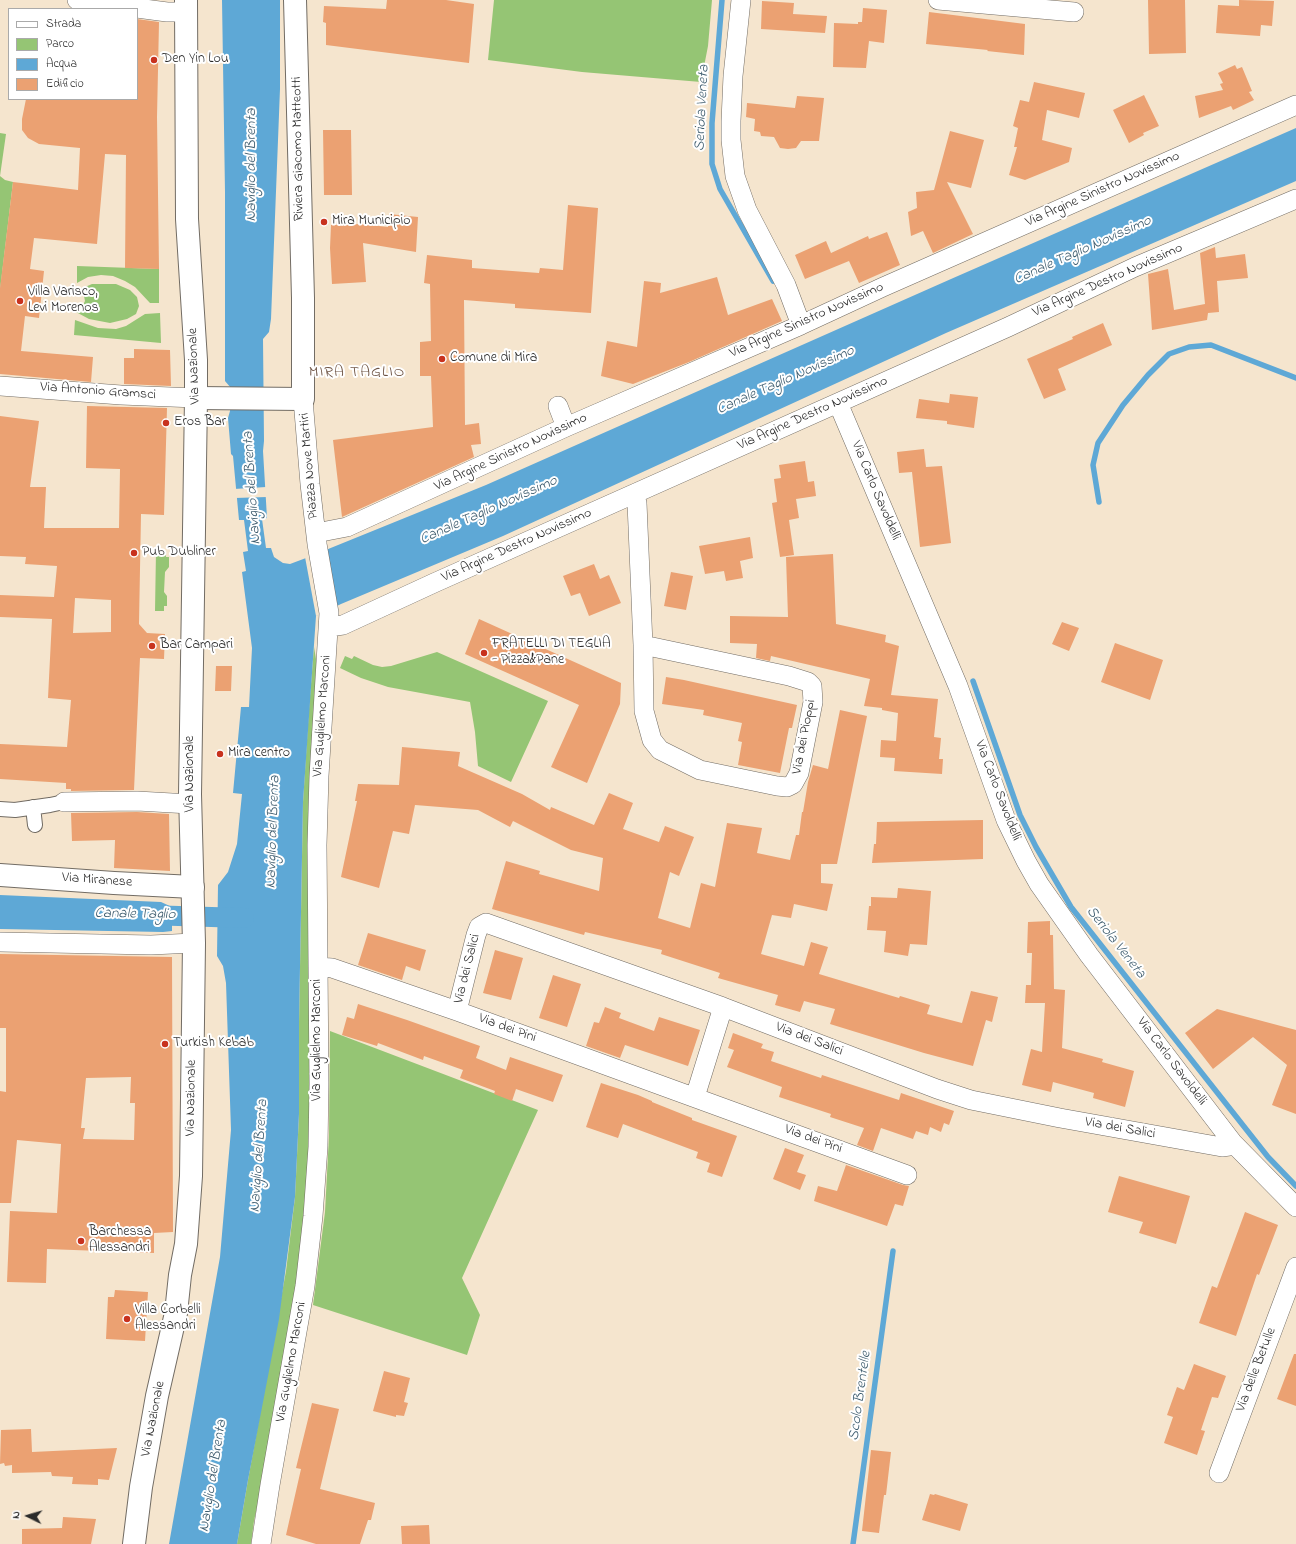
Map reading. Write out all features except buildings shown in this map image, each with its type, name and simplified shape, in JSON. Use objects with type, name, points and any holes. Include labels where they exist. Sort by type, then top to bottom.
[{"type":"main road","name":"Riviera Giacomo Matteotti","points":[[295,0],[303,298]]},
{"type":"main road","name":"Via Nazionale","points":[[134,1544],[142,1480],[176,1313],[180,1275],[186,1244],[192,1176],[194,893],[190,804],[196,360],[187,219],[187,6]]},
{"type":"main road","name":"Piazza Nove Martiri","points":[[196,398],[303,399],[303,298]]},
{"type":"main road","name":"Via Miranese","points":[[0,875],[114,883],[194,893]]},
{"type":"street","points":[[77,0],[137,8]]},
{"type":"street","points":[[741,0],[733,76],[731,121],[731,145],[735,176],[747,210],[786,285],[801,325]]},
{"type":"street","points":[[938,0],[1074,12]]},
{"type":"street","points":[[138,8],[167,12],[187,6]]},
{"type":"street","name":"Via Argine Sinistro Novissimo","points":[[317,542],[566,427],[801,325],[890,284],[1296,105]]},
{"type":"street","name":"Via Argine Destro Novissimo","points":[[329,620],[343,625],[441,579],[1008,327],[1135,267],[1296,199]]},
{"type":"street","name":"Via Antonio Gramsci","points":[[0,386],[121,395],[196,398]]},
{"type":"street","name":"Piazza Nove Martiri","points":[[303,399],[310,484],[317,542]]},
{"type":"street","name":"Via Carlo Savoldelli","points":[[838,403],[958,686],[998,799],[1014,839],[1039,884],[1156,1043],[1233,1143],[1296,1207]]},
{"type":"street","points":[[558,406],[566,427]]},
{"type":"street","name":"Via dei Pioppi","points":[[634,494],[637,504],[643,645],[644,711],[652,740],[660,750],[700,770],[777,786],[787,787],[793,784],[799,773],[813,702],[812,686],[808,682],[789,676],[643,645]]},
{"type":"street","name":"Via Guglielmo Marconi","points":[[261,1544],[305,1286],[313,1216],[318,1148],[318,776],[329,620],[317,542]]},
{"type":"street","points":[[0,810],[15,810],[64,802],[137,801],[190,804]]},
{"type":"street","points":[[33,807],[35,825]]},
{"type":"street","name":"Via dei Salici","points":[[457,1011],[476,935],[479,927],[486,923],[723,1007],[937,1089],[971,1100],[1060,1118],[1222,1147],[1229,1146],[1233,1143]]},
{"type":"street","points":[[0,942],[151,945],[194,941]]},
{"type":"street","name":"Via dei Pini","points":[[318,967],[332,968],[457,1011],[907,1175]]},
{"type":"street","points":[[695,1097],[723,1007]]},
{"type":"street","name":"Via delle Betulle","points":[[1219,1473],[1296,1267]]},
{"type":"green space","points":[[494,0],[712,0],[708,46],[701,82],[582,72],[488,60]]},
{"type":"green space","points":[[0,133],[6,134],[0,176]]},
{"type":"green space","points":[[0,176],[5,180],[13,182],[0,290]]},
{"type":"green space","points":[[77,266],[159,269],[159,303],[150,303],[135,287],[113,276],[101,275],[88,277],[77,283]]},
{"type":"green space","points":[[92,284],[116,284],[130,290],[137,297],[139,306],[136,314],[127,319],[110,323],[89,319],[76,312],[78,307],[83,305],[85,301],[84,296],[79,295],[78,290]]},
{"type":"green space","points":[[160,313],[161,343],[74,335],[75,320],[98,328],[116,329],[126,326],[145,314]]},
{"type":"green space","points":[[156,551],[166,551],[166,557],[169,557],[169,567],[165,572],[164,592],[167,596],[167,606],[164,606],[164,611],[155,611]]},
{"type":"green space","points":[[314,647],[317,665],[312,1098],[307,1224],[270,1446],[254,1521],[251,1544],[237,1544],[286,1271],[295,1197],[299,1114],[303,802]]},
{"type":"green space","points":[[437,652],[548,701],[511,782],[478,766],[475,732],[470,702],[388,687],[361,678],[340,668],[345,656],[352,659],[354,656],[373,665],[382,667],[391,666]]},
{"type":"green space","points":[[330,1031],[538,1110],[462,1278],[480,1315],[467,1355],[313,1305],[325,1212],[329,1136]]},
{"type":"water","points":[[222,0],[280,0],[280,89],[271,319],[269,332],[263,339],[263,451],[267,518],[262,519],[266,548],[271,548],[274,557],[283,563],[290,564],[306,558],[486,485],[1296,128],[1296,181],[946,333],[503,536],[316,616],[303,802],[299,1114],[295,1197],[279,1319],[237,1544],[169,1544],[220,1257],[231,1130],[226,983],[223,966],[217,956],[218,885],[228,872],[237,844],[242,794],[233,793],[241,707],[249,707],[252,648],[242,572],[246,571],[243,552],[248,551],[244,520],[239,520],[233,456],[231,454],[228,418],[230,411],[231,388],[225,381],[225,192]]},
{"type":"water","points":[[0,895],[161,902],[172,907],[172,931],[0,929]]},
{"type":"pier","points":[[266,487],[267,497],[235,498],[234,489]]},
{"type":"pier","points":[[326,547],[324,614],[316,616],[305,557]]},
{"type":"waterway","name":"Seriola Veneta","points":[[722,0],[712,123],[712,164],[720,189],[773,281]]},
{"type":"waterway","name":"Scolo Brentelle","points":[[1099,502],[1093,465],[1098,443],[1123,405],[1148,375],[1169,354],[1189,347],[1211,345],[1296,378]]},
{"type":"waterway","name":"Seriola Veneta","points":[[973,681],[1020,815],[1036,847],[1071,907],[1268,1157],[1296,1186]]},
{"type":"waterway","name":"Canale Taglio","points":[[146,915],[244,918]]},
{"type":"waterway","name":"Scolo Brentelle","points":[[853,1544],[893,1251]]},
{"type":"place","name":"Den Yin Lou","points":[[154,60]]},
{"type":"place","name":"Mira Municipio","points":[[324,222]]},
{"type":"place","name":"Villa Varisco, Levi Morenos","points":[[20,301]]},
{"type":"place","name":"Comune di Mira","points":[[442,359]]},
{"type":"place","name":"Eros Bar","points":[[166,423]]},
{"type":"place","name":"Pub Dubliner","points":[[134,553]]},
{"type":"place","name":"Bar Campari","points":[[152,646]]},
{"type":"place","name":"FRATELLI DI TEGLIA - Pizza&Pane","points":[[484,653]]},
{"type":"place","name":"Mira centro","points":[[220,754]]},
{"type":"place","name":"Turkish Kebab","points":[[165,1044]]},
{"type":"place","name":"Barchessa Alessandri","points":[[81,1241]]},
{"type":"place","name":"Villa Corbelli Alessandri","points":[[127,1319]]},
{"type":"district","name":"MIRA TAGLIO","points":[[357,373]]},
{"type":"water label","name":"Naviglio del Brenta","points":[[253,165]]},
{"type":"water label","name":"Canale Taglio Novissimo","points":[[1083,251]]},
{"type":"water label","name":"Canale Taglio Novissimo","points":[[786,381]]},
{"type":"water label","name":"Naviglio del Brenta","points":[[253,488]]},
{"type":"water label","name":"Canale Taglio Novissimo","points":[[489,511]]},
{"type":"water label","name":"Naviglio del Brenta","points":[[274,832]]},
{"type":"water label","name":"Naviglio del Brenta","points":[[260,1156]]},
{"type":"water label","name":"Naviglio del Brenta","points":[[214,1476]]}]
